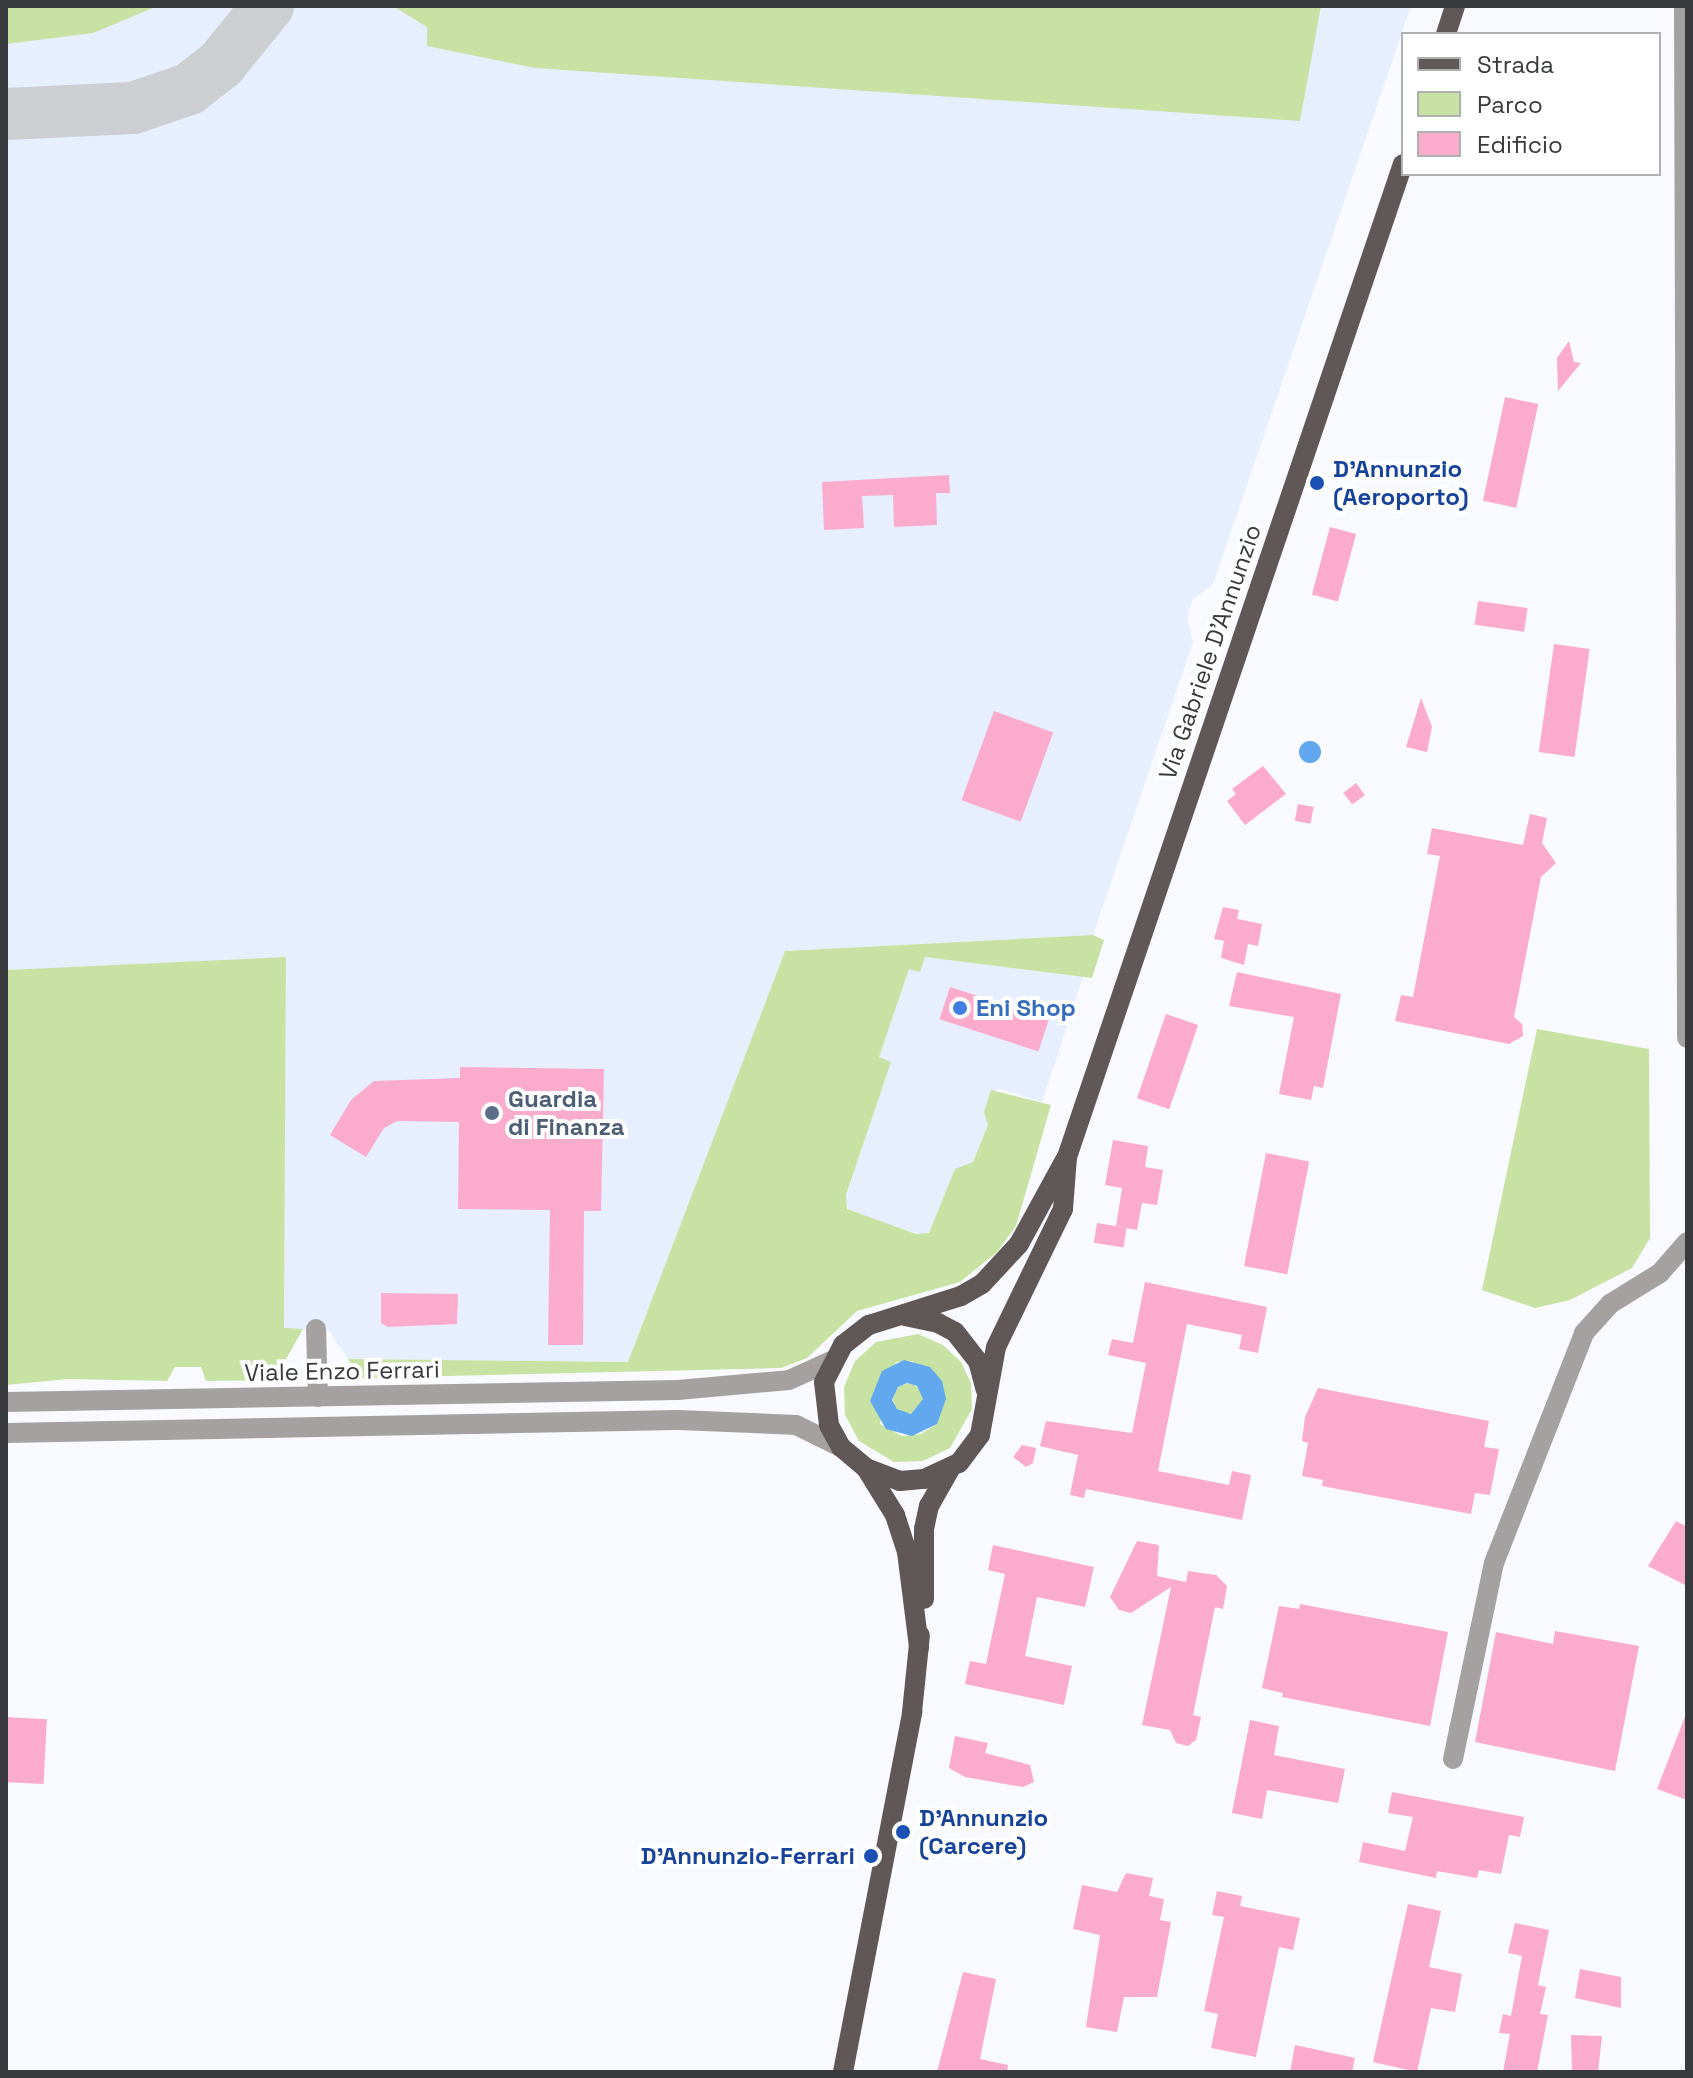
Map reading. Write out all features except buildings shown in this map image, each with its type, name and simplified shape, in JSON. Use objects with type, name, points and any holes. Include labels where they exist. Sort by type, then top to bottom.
[{"type":"main road","points":[[1447,32],[1455,6]]},
{"type":"main road","name":"Via Gabriele D'Annunzio","points":[[1067,1157],[1401,170]]},
{"type":"main road","points":[[919,1647],[907,1552],[895,1515],[866,1468],[841,1447],[829,1425],[824,1399],[831,1361],[869,1325],[961,1296],[1002,1265],[1067,1157]]},
{"type":"main road","points":[[843,2072],[899,1785],[919,1647],[924,1529],[929,1506],[950,1469],[980,1435],[1003,1326],[1063,1209],[1067,1157]]},
{"type":"main road","points":[[901,1316],[920,1317],[955,1332],[978,1361],[987,1398]]},
{"type":"main road","points":[[866,1468],[900,1481],[924,1479],[950,1469]]},
{"type":"street","points":[[1684,6],[1687,1038]]},
{"type":"street","points":[[1453,1759],[1494,1563],[1584,1333],[1610,1304],[1660,1273],[1687,1242]]},
{"type":"street","points":[[316,1329],[318,1397]]},
{"type":"street","name":"Viale Enzo Ferrari","points":[[6,1402],[678,1390],[789,1380],[831,1361]]},
{"type":"street","points":[[6,1433],[678,1420],[796,1425],[841,1447]]},
{"type":"shaded area","points":[[6,6],[1411,6],[1213,584],[1193,599],[1187,618],[1193,642],[1093,935],[785,951],[628,1362],[348,1359],[329,1330],[284,1329],[286,958],[6,970]]},
{"type":"shaded area","points":[[925,957],[1083,977],[1042,1102],[998,1088],[985,1108],[988,1125],[973,1162],[960,1169],[933,1230],[921,1235],[850,1212],[845,1200],[890,1062],[878,1058],[909,968]]},
{"type":"green space","points":[[6,6],[158,6],[93,33],[6,44]]},
{"type":"green space","points":[[393,6],[1321,6],[1300,121],[535,68],[427,46],[427,27]]},
{"type":"green space","points":[[1093,935],[1104,940],[1092,978],[925,957],[920,972],[909,969],[879,1057],[891,1062],[846,1195],[847,1209],[916,1234],[929,1233],[955,1169],[973,1162],[988,1125],[984,1112],[991,1090],[1051,1105],[1016,1226],[997,1252],[960,1282],[857,1311],[807,1358],[781,1368],[360,1378],[348,1359],[628,1362],[785,951]]},
{"type":"green space","points":[[286,957],[284,1328],[303,1329],[280,1370],[273,1380],[206,1381],[201,1367],[175,1367],[167,1381],[68,1379],[6,1385],[6,970]]},
{"type":"green space","points":[[1537,1029],[1649,1049],[1650,1238],[1632,1268],[1570,1300],[1535,1308],[1482,1290]]},
{"type":"green space","points":[[918,1334],[943,1345],[961,1362],[971,1383],[972,1409],[950,1448],[923,1461],[894,1462],[859,1441],[845,1415],[844,1387],[855,1361],[876,1342]],"holes":[[[913,1361],[937,1424],[921,1434],[902,1436],[880,1424],[896,1362]]]},
{"type":"green space","points":[[908,1384],[919,1388],[923,1399],[919,1410],[908,1414],[897,1410],[893,1399],[897,1388]]},
{"type":"water","points":[[1310,741],[1321,752],[1310,763],[1299,752]]},
{"type":"water","points":[[904,1360],[930,1367],[942,1381],[946,1399],[937,1424],[912,1436],[886,1429],[870,1401],[882,1371]],"holes":[[[907,1383],[917,1386],[923,1399],[911,1414],[897,1409],[892,1400],[898,1387]]]},
{"type":"taxiway","points":[[6,114],[133,108],[189,89],[221,64],[268,6]]},
{"type":"place","name":"D'Annunzio (Aeroporto)","points":[[1317,483]]},
{"type":"place","name":"Eni Shop","points":[[960,1008]]},
{"type":"place","name":"Guardia di Finanza","points":[[492,1113]]},
{"type":"place","name":"D'Annunzio (Carcere)","points":[[903,1832]]},
{"type":"place","name":"D'Annunzio-Ferrari","points":[[871,1856]]}]
